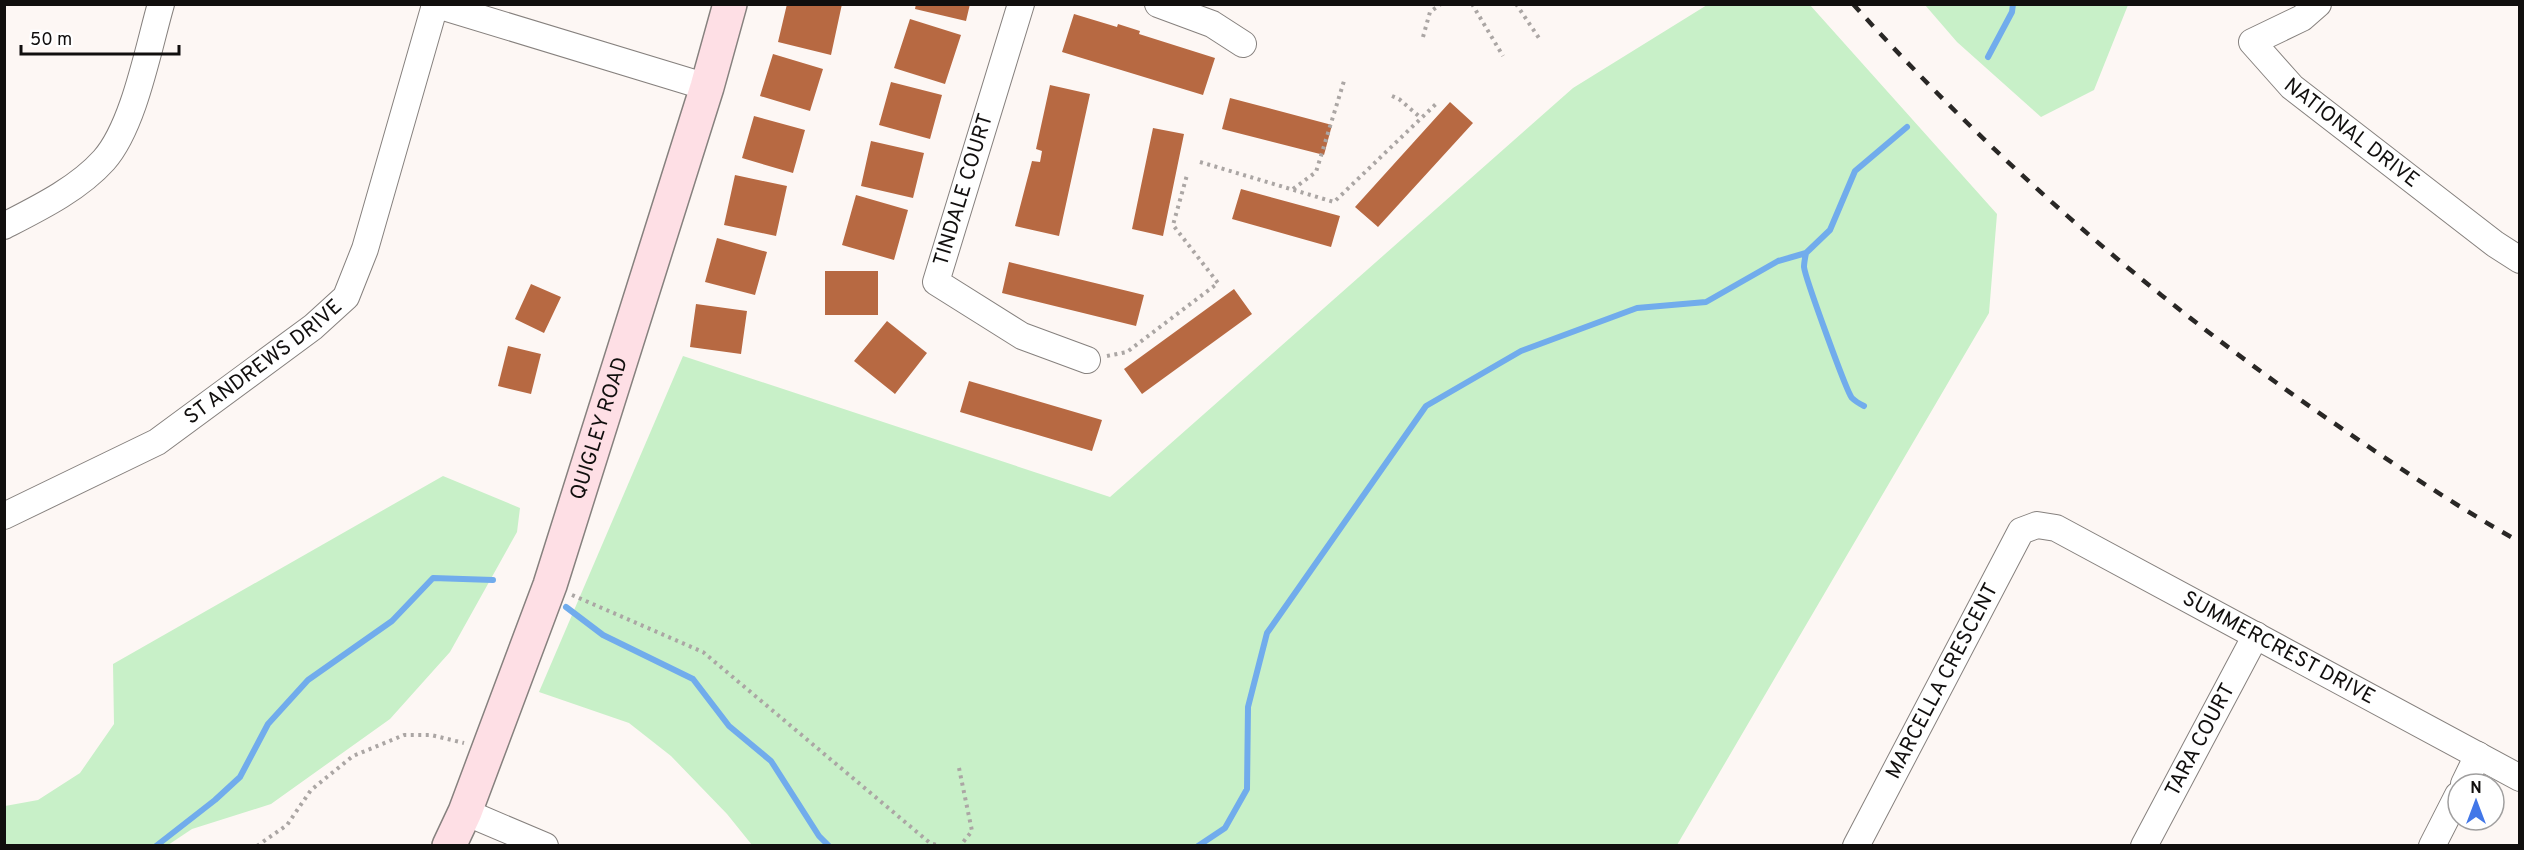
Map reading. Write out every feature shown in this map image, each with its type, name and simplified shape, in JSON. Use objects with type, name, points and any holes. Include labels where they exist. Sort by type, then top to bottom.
[{"type":"street","points":[[4,226],[84,179],[106,158],[127,122],[161,4]]},
{"type":"street","name":"QUIGLEY ROAD","points":[[449,846],[465,812],[550,585],[707,87],[730,4]]},
{"type":"street","name":"TINDALE COURT","points":[[1021,4],[936,282],[1022,336],[1088,360]]},
{"type":"street","points":[[1158,4],[1212,24],[1243,44]]},
{"type":"street","name":"NATIONAL DRIVE","points":[[2318,4],[2302,18],[2252,42],[2292,87],[2495,244],[2520,260]]},
{"type":"street","name":"ST ANDREWS DRIVE","points":[[4,516],[157,442],[303,334],[346,297],[365,249],[434,5],[707,87]]},
{"type":"street","name":"SUMMERCREST DRIVE","points":[[2037,525],[2056,528],[2520,778]]},
{"type":"street","name":"MARCELLA CRESCENT","points":[[1856,846],[2021,531],[2037,525]]},
{"type":"street","name":"TARA COURT","points":[[2144,846],[2256,635]]},
{"type":"street","points":[[2470,772],[2478,755]]},
{"type":"street","points":[[465,812],[545,846]]},
{"type":"street","points":[[2432,846],[2446,819]]},
{"type":"path","points":[[1423,37],[1430,12],[1441,4]]},
{"type":"path","points":[[1472,4],[1503,56]]},
{"type":"path","points":[[1515,4],[1540,41]]},
{"type":"path","points":[[1292,189],[1316,172],[1344,81]]},
{"type":"path","points":[[1392,96],[1400,99],[1421,118]]},
{"type":"path","points":[[1200,162],[1334,202],[1438,102]]},
{"type":"path","points":[[1088,360],[1127,352],[1218,282],[1173,225],[1187,175]]},
{"type":"path","points":[[550,585],[703,652],[930,843],[940,846]]},
{"type":"path","points":[[257,846],[286,825],[311,790],[353,756],[404,735],[431,735],[488,749]]},
{"type":"path","points":[[959,768],[972,831],[960,846]]},
{"type":"green space","points":[[1707,5],[1810,5],[1997,214],[1989,313],[1677,845],[752,845],[727,814],[671,756],[629,723],[539,692],[683,356],[1110,497],[1573,88]]},
{"type":"green space","points":[[1925,5],[2128,5],[2094,90],[2041,117],[1957,42]]},
{"type":"green space","points":[[443,476],[520,508],[517,532],[450,652],[390,719],[271,804],[192,829],[168,845],[5,845],[5,806],[38,800],[80,773],[114,724],[113,664]]},
{"type":"building","points":[[787,4],[842,4],[831,55],[778,42]]},
{"type":"building","points":[[916,4],[970,4],[966,21],[915,9]]},
{"type":"building","points":[[1074,14],[1117,27],[1118,24],[1140,31],[1139,34],[1215,58],[1203,95],[1062,52]]},
{"type":"building","points":[[910,19],[961,35],[945,84],[894,68]]},
{"type":"building","points":[[773,54],[823,69],[810,111],[760,96]]},
{"type":"building","points":[[891,82],[942,95],[930,139],[879,125]]},
{"type":"building","points":[[1050,85],[1090,94],[1059,236],[1015,226],[1032,161],[1040,162],[1042,151],[1036,149]]},
{"type":"building","points":[[1230,98],[1332,125],[1324,155],[1222,129]]},
{"type":"building","points":[[1450,102],[1473,123],[1378,227],[1355,207]]},
{"type":"building","points":[[754,116],[805,130],[793,173],[742,158]]},
{"type":"building","points":[[1153,128],[1184,134],[1163,236],[1132,229]]},
{"type":"building","points":[[871,141],[924,153],[913,198],[861,186]]},
{"type":"building","points":[[735,175],[787,186],[776,236],[724,225]]},
{"type":"building","points":[[1241,189],[1340,216],[1331,247],[1232,219]]},
{"type":"building","points":[[856,195],[908,210],[894,260],[842,245]]},
{"type":"building","points":[[717,238],[767,252],[755,295],[705,282]]},
{"type":"building","points":[[1009,262],[1144,295],[1136,326],[1002,293]]},
{"type":"building","points":[[825,271],[878,271],[878,315],[825,315]]},
{"type":"building","points":[[531,284],[561,297],[544,333],[515,319]]},
{"type":"building","points":[[1234,289],[1252,314],[1142,394],[1124,369]]},
{"type":"building","points":[[696,304],[747,311],[741,354],[690,347]]},
{"type":"building","points":[[887,321],[927,353],[895,394],[854,361]]},
{"type":"building","points":[[508,346],[541,354],[531,394],[498,386]]},
{"type":"building","points":[[969,381],[1102,420],[1092,451],[960,412]]},
{"type":"waterway","points":[[1988,57],[2012,12],[2013,4]]},
{"type":"waterway","points":[[1198,846],[1225,828],[1247,789],[1248,707],[1267,633],[1426,406],[1521,351],[1637,308],[1706,302],[1778,261],[1806,253],[1830,230],[1855,171],[1907,127]]},
{"type":"waterway","points":[[1806,253],[1804,267],[1806,275],[1835,357],[1852,398],[1864,406]]},
{"type":"waterway","points":[[156,846],[215,800],[240,777],[268,724],[308,680],[392,621],[433,578],[493,580]]},
{"type":"waterway","points":[[566,607],[603,635],[693,679],[729,726],[771,761],[819,836],[829,846]]},
{"type":"railway","points":[[1853,4],[1966,122],[2025,178],[2148,284],[2212,335],[2344,430],[2409,474],[2520,542]]}]
